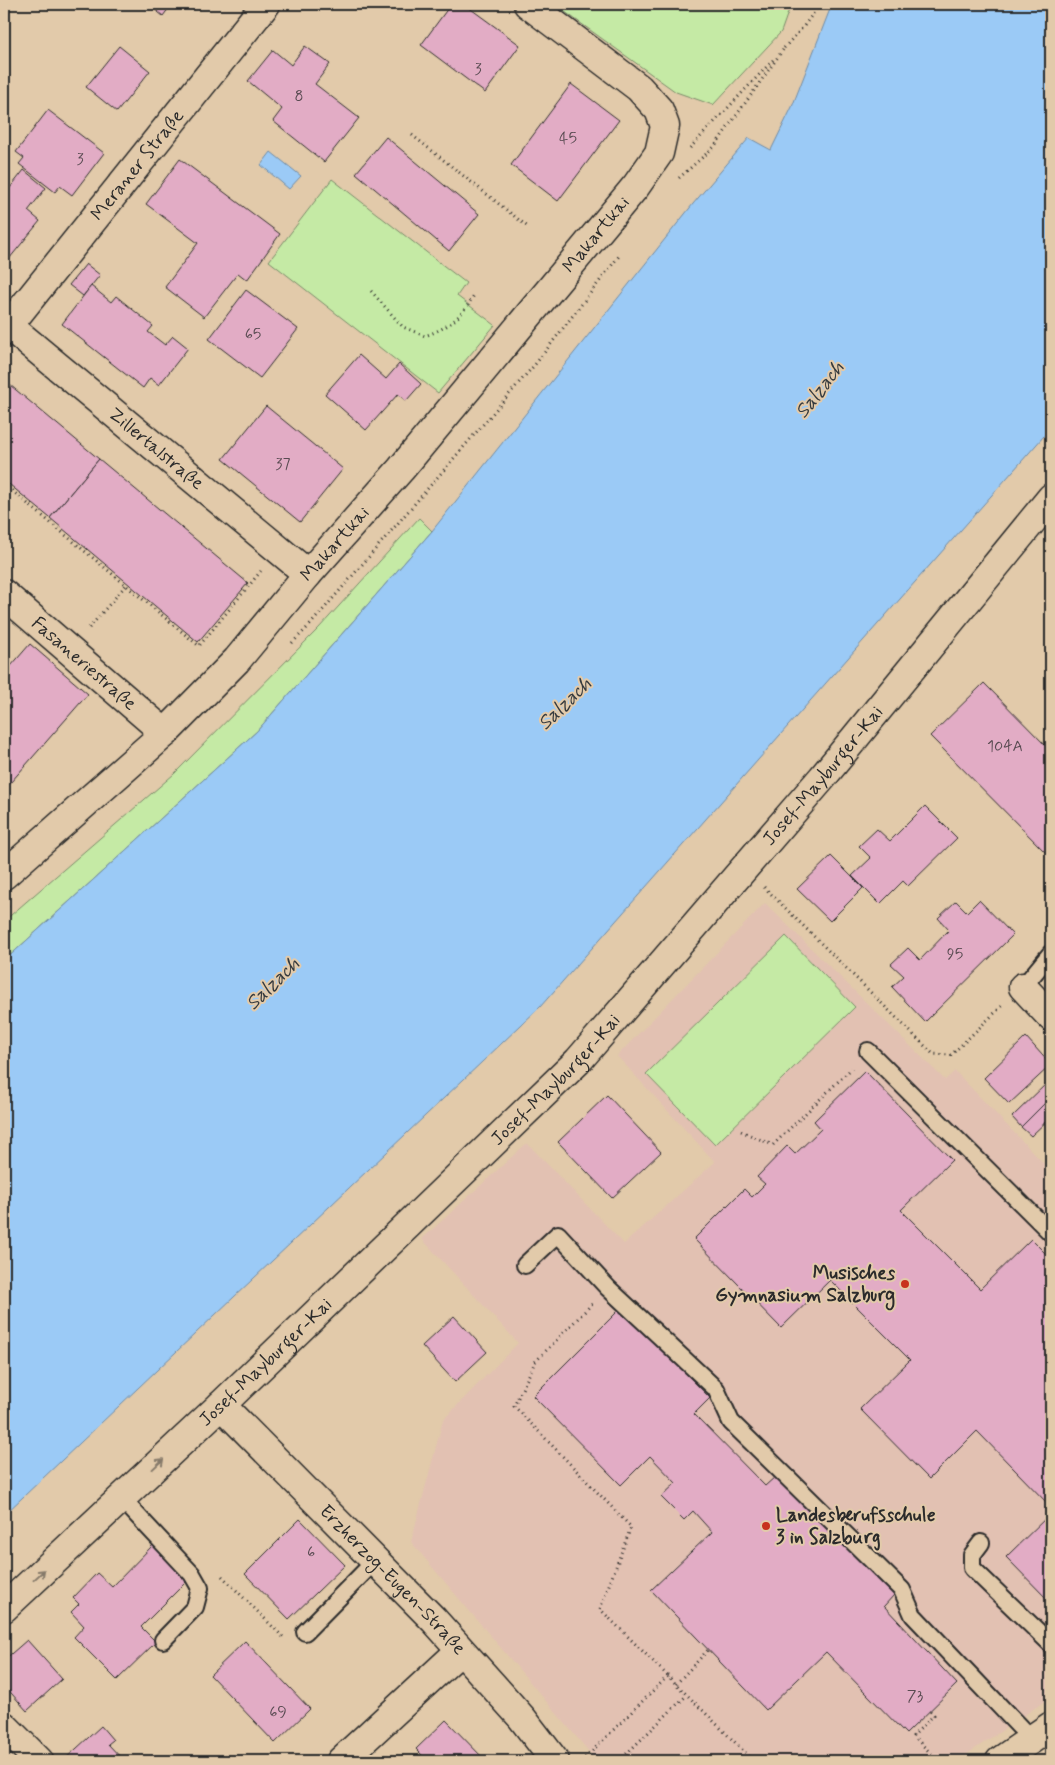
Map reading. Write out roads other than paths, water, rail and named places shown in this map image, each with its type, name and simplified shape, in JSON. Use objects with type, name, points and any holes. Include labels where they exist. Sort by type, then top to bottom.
[{"type":"street","name":"Meraner Straße","points":[[6,323],[266,4]]},
{"type":"street","name":"Makartkai","points":[[4,876],[165,732],[236,660],[407,462],[636,186],[660,154],[665,126],[659,110],[639,88],[528,4]]},
{"type":"street","name":"Zillertalstraße","points":[[6,323],[305,578]]},
{"type":"street","name":"Josef-Mayburger-Kai","points":[[4,1608],[221,1405],[578,1061],[822,778],[1051,498]]},
{"type":"street","name":"Fasaneriestraße","points":[[4,594],[165,732]]},
{"type":"street","points":[[1023,987],[1051,1017]]},
{"type":"street","name":"Erzherzog-Eugen-Straße","points":[[221,1405],[434,1620],[522,1718],[555,1761]]},
{"type":"street","points":[[341,1761],[460,1651]]},
{"type":"street","points":[[4,1726],[39,1761]]},
{"type":"street","points":[[1000,1761],[1042,1733]]},
{"type":"lane","points":[[1023,987],[1051,953]]},
{"type":"lane","points":[[868,1051],[1051,1233]]},
{"type":"lane","points":[[525,1265],[558,1234],[608,1288],[716,1389],[731,1422],[902,1590],[913,1615],[1042,1733]]},
{"type":"lane","points":[[122,1498],[192,1574],[200,1588],[195,1607],[162,1640]]},
{"type":"lane","points":[[981,1543],[972,1554],[972,1568],[1051,1644]]},
{"type":"lane","points":[[305,1632],[375,1561]]},
{"type":"water","name":"Salzach","points":[[832,4],[1051,4],[1051,428],[540,1007],[4,1515],[4,961],[257,731],[432,531],[693,204],[749,138],[771,150],[792,107]]},
{"type":"water","points":[[271,152],[301,176],[289,189],[261,165]]},
{"type":"place","name":"Musisches Gymnasium Salzburg","points":[[905,1284]]},
{"type":"place","name":"Landesberufsschule 3 in Salzburg","points":[[766,1526]]}]
